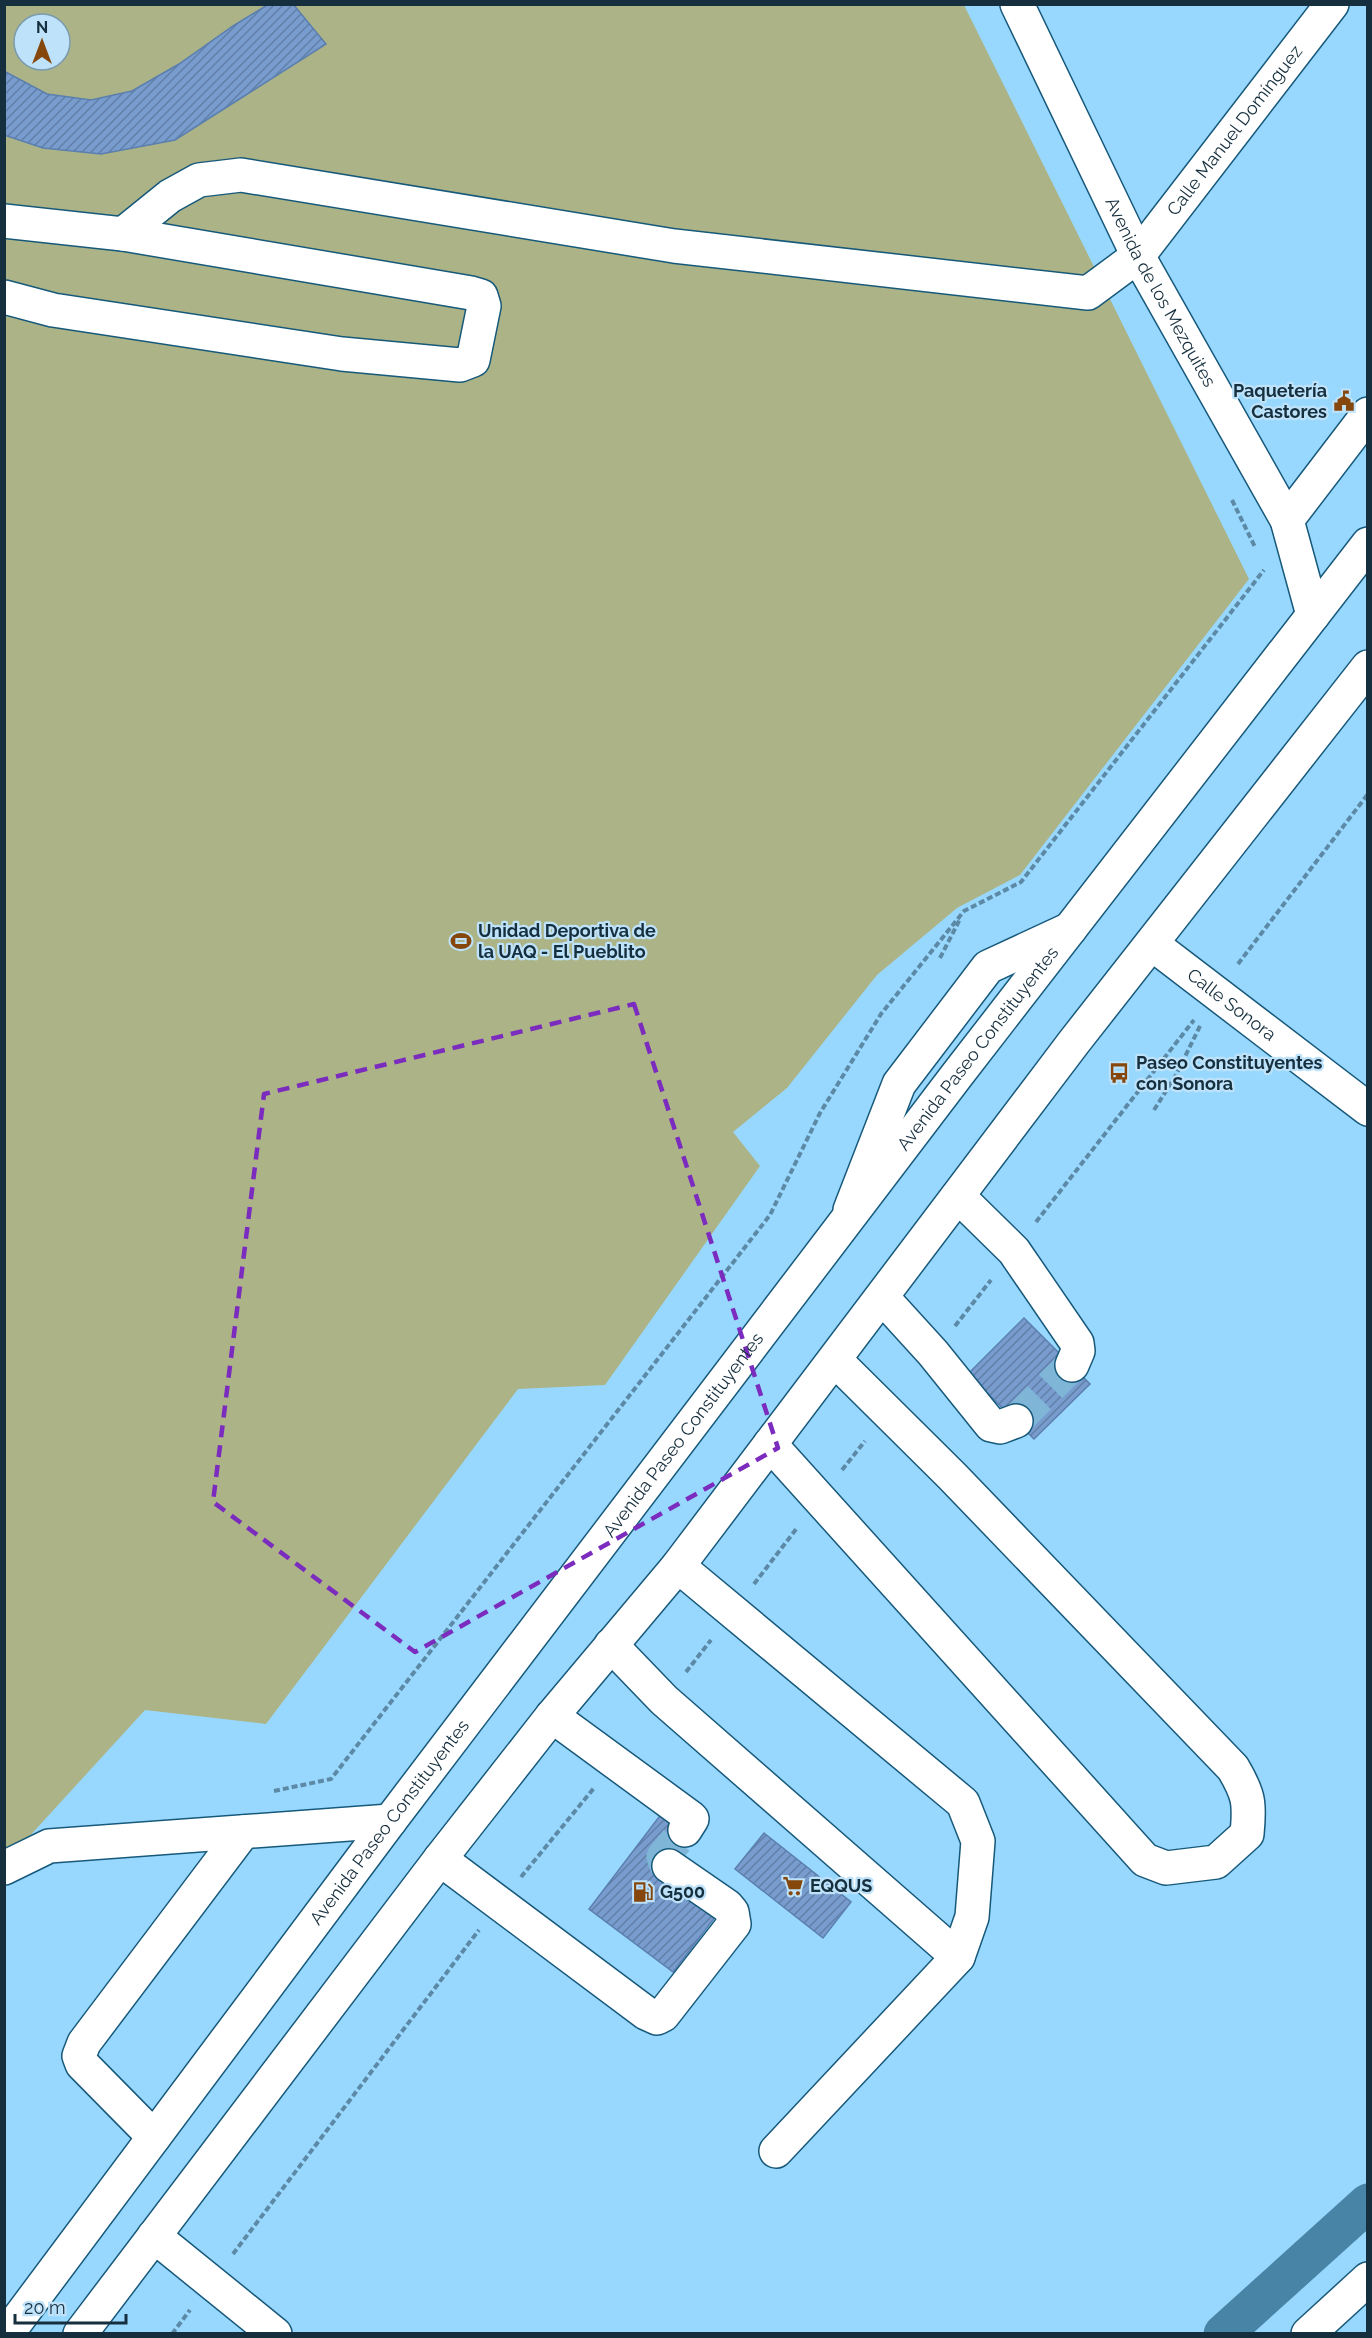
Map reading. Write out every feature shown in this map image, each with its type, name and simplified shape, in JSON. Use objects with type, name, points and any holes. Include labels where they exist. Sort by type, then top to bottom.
[{"type":"main road","name":"Avenida de los Mezquites","points":[[1017,4],[1138,256],[1287,520],[1313,615]]},
{"type":"main road","name":"Calle Manuel Domínguez","points":[[123,234],[170,196],[199,180],[241,175],[674,246],[1088,293],[1138,256],[1332,4]]},
{"type":"main road","points":[[4,221],[123,234],[482,296],[484,306],[473,360],[459,365],[342,354],[53,310],[4,297]]},
{"type":"main road","points":[[1287,520],[1368,414]]},
{"type":"main road","name":"Avenida Paseo Constituyentes","points":[[7,2334],[390,1821],[1070,928],[1368,544]]},
{"type":"main road","points":[[80,2334],[440,1859],[552,1716],[678,1566],[1074,1042],[1368,667]]},
{"type":"main road","name":"Calle Sonora","points":[[1152,945],[1368,1109]]},
{"type":"main road","points":[[958,1196],[1014,1251],[1077,1343],[1078,1351],[1072,1365]]},
{"type":"main road","points":[[882,1297],[933,1353],[991,1425],[1000,1427],[1016,1421]]},
{"type":"main road","points":[[770,1444],[1145,1860],[1166,1868],[1216,1862],[1247,1834],[1250,1809],[1245,1788],[1233,1768],[952,1476],[835,1360]]},
{"type":"main road","points":[[678,1566],[734,1610],[963,1803],[978,1841],[972,1917],[958,1957],[776,2151]]},
{"type":"main road","points":[[611,1645],[664,1700],[958,1957]]},
{"type":"main road","points":[[552,1716],[690,1817],[691,1822],[685,1830]]},
{"type":"main road","points":[[4,1869],[49,1846],[390,1821]]},
{"type":"main road","points":[[154,2137],[82,2064],[79,2056],[84,2043],[243,1832]]},
{"type":"main road","points":[[440,1859],[646,2013],[657,2018],[667,2011],[734,1924],[732,1912],[727,1906],[669,1866]]},
{"type":"main road","points":[[154,2236],[275,2334]]},
{"type":"main road","points":[[1308,2334],[1368,2279]]},
{"type":"path","points":[[1228,494],[1260,557]]},
{"type":"path","points":[[264,1793],[332,1779],[770,1215],[820,1113],[881,1014],[964,911],[1021,882],[1265,568]]},
{"type":"path","points":[[933,1353],[1368,794]]},
{"type":"path","points":[[940,958],[964,911]]},
{"type":"path","points":[[1154,1110],[1175,1077],[1216,992]]},
{"type":"path","points":[[664,1700],[886,1413]]},
{"type":"path","points":[[172,2334],[500,1902],[616,1762]]},
{"type":"highlighted area","points":[[634,1004],[778,1448],[415,1652],[213,1502],[264,1094]]},
{"type":"green space","name":"Unidad Deportiva de la UAQ - El Pueblito","points":[[5,5],[964,5],[1249,579],[1020,875],[957,908],[877,975],[787,1088],[733,1132],[760,1166],[605,1385],[518,1389],[266,1724],[145,1710],[5,1863]]},
{"type":"building","points":[[269,4],[293,4],[326,44],[175,140],[101,154],[43,148],[4,135],[4,71],[47,94],[91,100],[132,91],[179,64]]},
{"type":"building","points":[[1024,1318],[1090,1384],[1034,1439],[968,1374]]},
{"type":"building","name":"G500","points":[[662,1813],[693,1836],[663,1875],[716,1916],[673,1972],[589,1909]]},
{"type":"building","name":"EQQUS","points":[[764,1833],[851,1902],[823,1938],[735,1869]]},
{"type":"waterway","points":[[1223,2334],[1368,2203]]},
{"type":"tunnel","points":[[1016,1421],[1072,1365]]},
{"type":"tunnel","points":[[669,1866],[663,1857],[685,1830]]},
{"type":"place","name":"Paquetería Castores","points":[[1344,401]]},
{"type":"place","name":"Unidad Deportiva de la UAQ - El Pueblito","points":[[461,941]]},
{"type":"place","name":"Paseo Constituyentes con Sonora","points":[[1119,1073]]},
{"type":"place","name":"EQQUS","points":[[793,1886]]},
{"type":"place","name":"G500","points":[[643,1892]]}]
